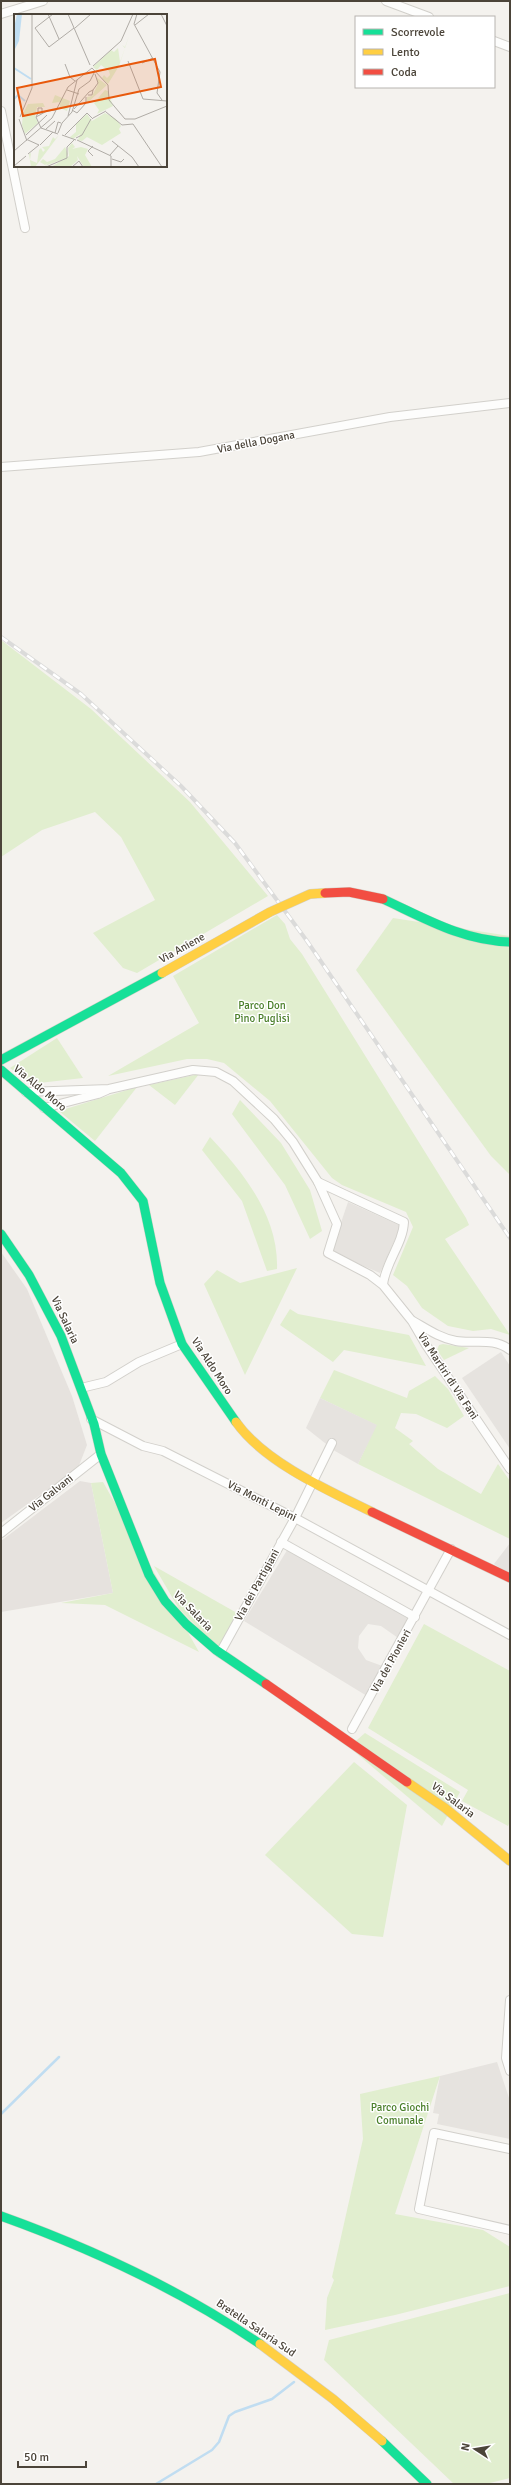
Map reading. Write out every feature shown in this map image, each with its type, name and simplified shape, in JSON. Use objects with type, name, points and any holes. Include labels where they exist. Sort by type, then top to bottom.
[{"type":"main road","name":"Via Aniene","points":[[1,1060],[162,973],[270,912],[304,896],[340,891],[357,892],[383,899],[470,937],[490,941],[510,942]]},
{"type":"main road","name":"Via Aldo Moro","points":[[1,1070],[121,1173],[143,1201],[151,1232],[160,1284],[182,1344],[241,1429],[274,1458],[312,1482],[510,1578]]},
{"type":"main road","name":"Via Salaria","points":[[1,1234],[46,1305],[61,1336],[92,1419],[101,1454],[149,1575],[171,1607],[186,1624],[220,1653],[445,1808],[510,1861]]},
{"type":"main road","name":"Bretella Salaria Sud","points":[[1,2216],[58,2235],[136,2271],[222,2317],[316,2384],[399,2456],[427,2484]]},
{"type":"street","points":[[1,14],[43,1]]},
{"type":"street","points":[[386,1],[426,16]]},
{"type":"street","points":[[495,41],[510,47]]},
{"type":"street","points":[[1,111],[25,228]]},
{"type":"street","name":"Via della Dogana","points":[[1,467],[131,459],[199,452],[390,417],[510,403]]},
{"type":"street","name":"Via Martiri di Via Fani","points":[[109,1088],[193,1070],[216,1072],[233,1081],[274,1119],[293,1142],[318,1182],[337,1224],[328,1253],[370,1275],[383,1285],[412,1321],[426,1345],[510,1469]]},
{"type":"street","points":[[25,1092],[43,1093],[109,1088]]},
{"type":"street","points":[[44,1108],[98,1094],[109,1088]]},
{"type":"street","points":[[318,1182],[404,1222],[404,1231],[384,1276],[383,1285]]},
{"type":"street","points":[[412,1321],[433,1333],[456,1341],[494,1342],[510,1350]]},
{"type":"street","points":[[81,1388],[106,1382],[139,1362],[182,1344]]},
{"type":"street","name":"Via Monti Lepini","points":[[92,1419],[143,1446],[163,1450],[295,1518],[510,1635]]},
{"type":"street","name":"Via dei Partigiani","points":[[220,1653],[295,1518],[332,1443]]},
{"type":"street","name":"Via Galvani","points":[[1,1532],[101,1454]]},
{"type":"street","points":[[281,1542],[415,1617]]},
{"type":"street","points":[[429,1592],[451,1549]]},
{"type":"street","name":"Via dei Pionieri","points":[[352,1729],[429,1592]]},
{"type":"street","points":[[510,2000],[506,2058],[510,2071]]},
{"type":"street","points":[[510,2149],[434,2133],[419,2209],[510,2230]]},
{"type":"shaded area","points":[[348,1202],[401,1226],[380,1273],[331,1252]]},
{"type":"shaded area","points":[[1,1252],[27,1289],[72,1396],[87,1445],[78,1468],[1,1523]]},
{"type":"shaded area","points":[[501,1352],[510,1366],[510,1449],[462,1378]]},
{"type":"shaded area","points":[[320,1398],[377,1425],[358,1464],[335,1451],[306,1428]]},
{"type":"shaded area","points":[[80,1481],[91,1483],[113,1593],[1,1612],[1,1541]]},
{"type":"shaded area","points":[[510,1543],[510,1574],[494,1564]]},
{"type":"shaded area","points":[[289,1547],[412,1621],[401,1640],[381,1626],[368,1624],[359,1636],[358,1648],[366,1660],[385,1667],[367,1696],[244,1621]]},
{"type":"shaded area","points":[[497,2062],[510,2101],[510,2139],[437,2124],[439,2114],[433,2113],[440,2076]]},
{"type":"green space","points":[[1,640],[91,709],[190,802],[268,896],[137,973],[123,968],[93,933],[155,900],[121,837],[95,812],[42,830],[1,857]]},
{"type":"green space","name":"Parco Don Pino Puglisi","points":[[277,915],[285,924],[290,939],[302,954],[466,1218],[469,1225],[445,1239],[510,1335],[491,1329],[473,1331],[448,1326],[422,1308],[407,1286],[393,1275],[413,1227],[406,1212],[342,1185],[332,1178],[270,1101],[224,1063],[207,1059],[187,1059],[108,1076],[199,1023],[173,976]]},
{"type":"green space","points":[[393,918],[510,936],[510,1175],[491,1156],[356,970]]},
{"type":"green space","points":[[57,1038],[83,1078],[30,1084],[10,1068]]},
{"type":"green space","points":[[199,1074],[175,1105],[149,1085]]},
{"type":"green space","points":[[137,1087],[95,1141],[59,1111]]},
{"type":"green space","points":[[240,1100],[281,1143],[310,1190],[322,1231],[310,1239],[285,1185],[232,1114]]},
{"type":"green space","points":[[210,1137],[247,1181],[266,1214],[276,1250],[277,1269],[267,1271],[242,1201],[202,1150]]},
{"type":"green space","points":[[297,1268],[245,1375],[204,1284],[217,1270],[240,1283]]},
{"type":"green space","points":[[290,1309],[298,1314],[409,1335],[426,1366],[344,1350],[333,1362],[280,1325]]},
{"type":"green space","points":[[443,1344],[469,1348],[444,1360],[437,1350],[439,1345]]},
{"type":"green space","points":[[334,1370],[407,1398],[409,1391],[435,1376],[448,1389],[464,1416],[447,1428],[416,1414],[401,1413],[395,1428],[413,1441],[409,1444],[438,1469],[481,1494],[498,1464],[510,1481],[510,1539],[358,1464],[376,1425],[320,1398]]},
{"type":"green space","points":[[103,1482],[199,1652],[105,1605],[61,1603],[113,1593],[91,1483]]},
{"type":"green space","points":[[154,1566],[237,1613],[218,1648],[179,1609]]},
{"type":"green space","points":[[424,1624],[510,1671],[510,1822],[508,1826],[462,1801],[468,1790],[368,1728]]},
{"type":"green space","points":[[365,1733],[460,1792],[442,1826],[349,1747]]},
{"type":"green space","points":[[354,1762],[407,1805],[383,1937],[352,1934],[265,1855]]},
{"type":"green space","name":"Parco Giochi Comunale","points":[[440,2076],[395,2214],[483,2230],[510,2247],[510,2286],[395,2315],[325,2330],[327,2298],[334,2280],[332,2277],[363,2139],[360,2094]]},
{"type":"green space","points":[[510,2293],[510,2478],[486,2484],[454,2484],[324,2360],[329,2340]]},
{"type":"waterway","points":[[1,2114],[59,2057]]},
{"type":"waterway","points":[[156,2484],[212,2450],[219,2442],[229,2416],[235,2412],[272,2399],[294,2382]]},
{"type":"railway","points":[[1,637],[81,694],[181,786],[235,843],[307,941],[510,1238]]},
{"type":"traffic: fast","points":[[383,899],[429,921],[460,933],[476,938],[510,942]]},
{"type":"traffic: fast","points":[[1,1060],[162,973]]},
{"type":"traffic: fast","points":[[1,1070],[121,1173],[143,1201],[160,1283],[182,1344],[236,1422]]},
{"type":"traffic: fast","points":[[1,1234],[29,1275],[61,1336],[94,1424],[101,1454],[149,1575],[165,1601],[186,1624],[216,1650],[266,1684]]},
{"type":"traffic: fast","points":[[1,2216],[69,2242],[135,2272],[198,2305],[260,2344]]},
{"type":"traffic: fast","points":[[382,2441],[427,2484]]},
{"type":"traffic: slow","points":[[162,973],[270,912],[310,894],[325,893]]},
{"type":"traffic: slow","points":[[236,1422],[263,1450],[280,1463],[317,1485],[372,1512]]},
{"type":"traffic: slow","points":[[407,1782],[445,1808],[510,1861]]},
{"type":"traffic: slow","points":[[260,2344],[333,2399],[382,2441]]},
{"type":"traffic: jam","points":[[325,893],[349,892],[383,899]]},
{"type":"traffic: jam","points":[[372,1512],[510,1578]]},
{"type":"traffic: jam","points":[[266,1684],[407,1782]]}]
